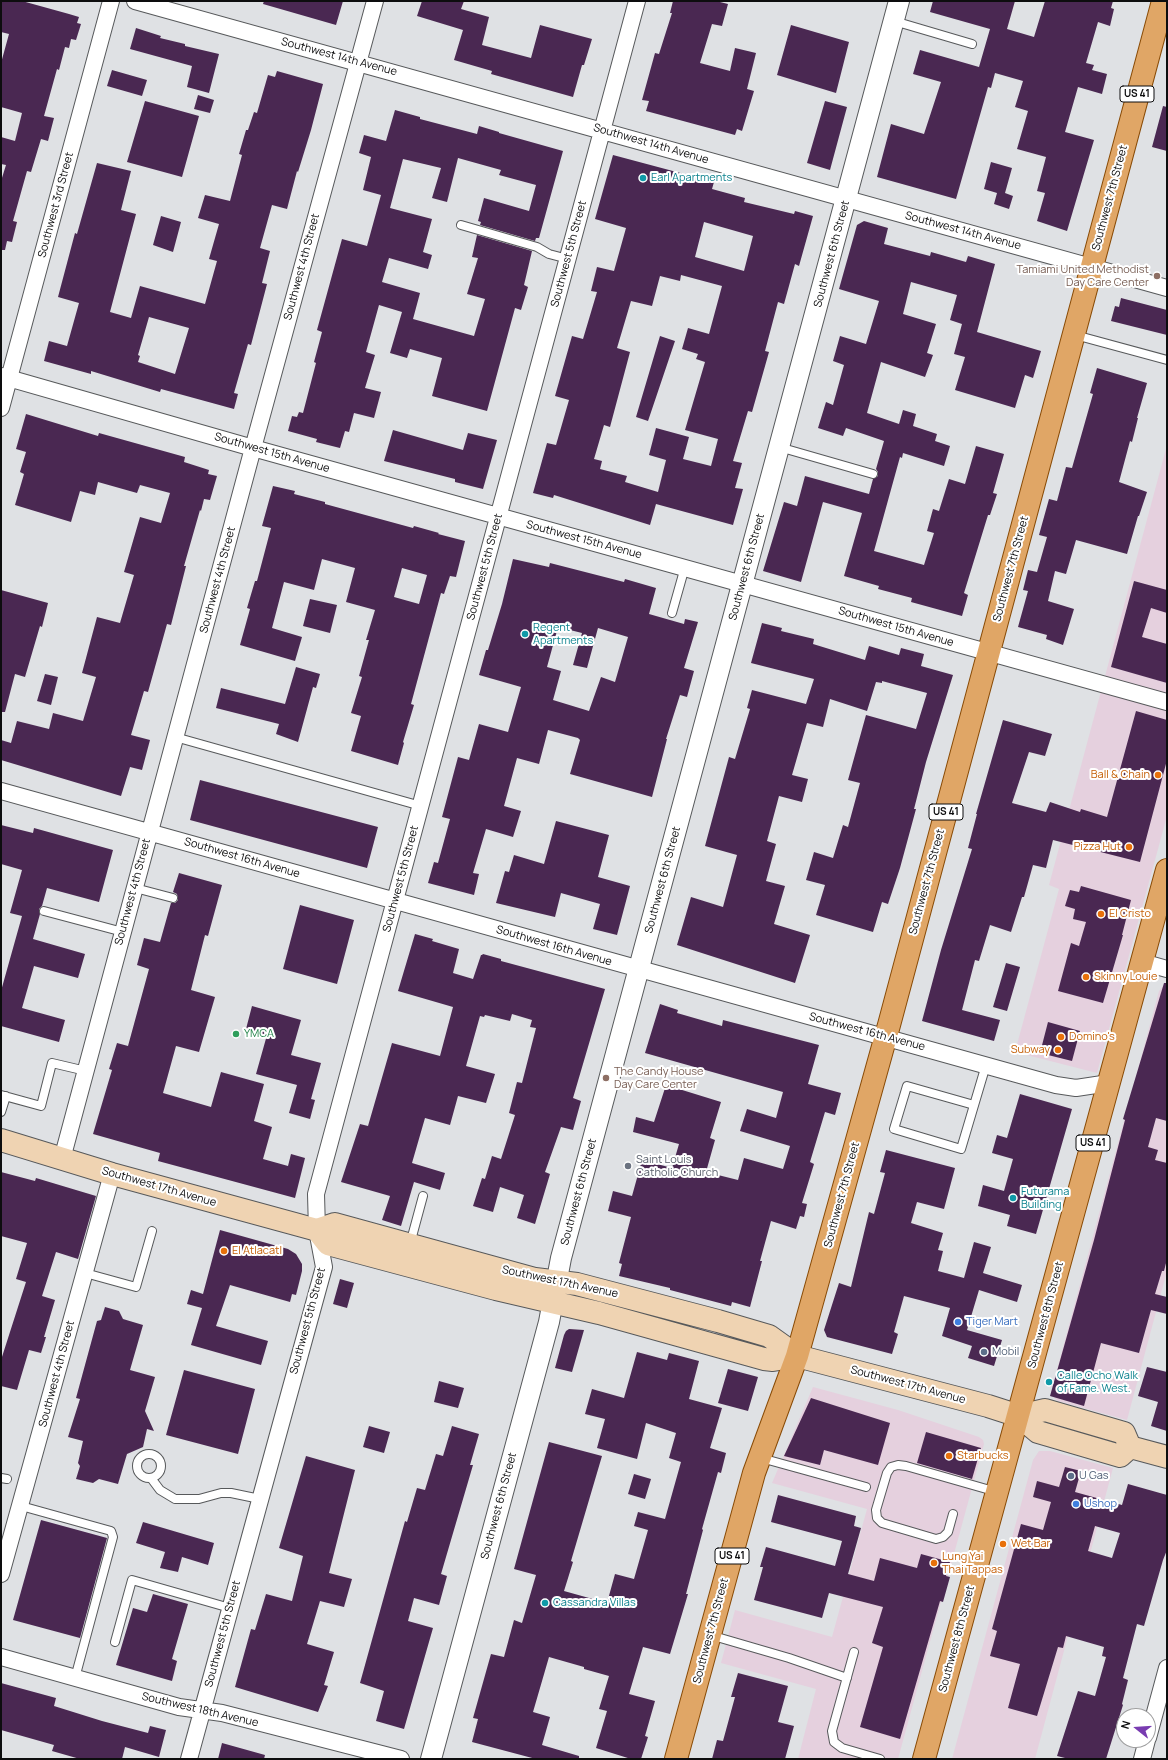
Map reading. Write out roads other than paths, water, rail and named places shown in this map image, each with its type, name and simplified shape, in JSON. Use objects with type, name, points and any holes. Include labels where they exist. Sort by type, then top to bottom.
[{"type":"main road","name":"Southwest 7th Street","points":[[676,1759],[760,1458],[797,1356],[885,1037],[1163,1]]},
{"type":"main road","name":"Southwest 8th Street","points":[[924,1759],[1167,870]]},
{"type":"main road","name":"Southwest 17th Avenue","points":[[1,1140],[112,1174],[317,1230],[335,1224],[535,1279],[585,1286],[769,1336],[797,1356],[1018,1416],[1038,1432],[1120,1456],[1130,1447],[1167,1457]]},
{"type":"main road","name":"Southwest 17th Avenue","points":[[317,1230],[328,1244],[553,1304],[599,1313],[773,1360],[797,1356]]},
{"type":"street","name":"Southwest 3rd Street","points":[[1,408],[5,377],[111,1]]},
{"type":"street","name":"Southwest 14th Avenue","points":[[135,1],[1167,288]]},
{"type":"street","name":"Southwest 4th Street","points":[[62,1158],[375,1]]},
{"type":"street","name":"Southwest 5th Street","points":[[189,1759],[324,1267],[317,1230],[316,1194],[637,1]]},
{"type":"street","name":"Southwest 6th Street","points":[[431,1759],[547,1329],[561,1258],[899,1]]},
{"type":"street","name":"Southwest 15th Avenue","points":[[5,377],[498,517],[743,583],[1167,702]]},
{"type":"street","name":"Southwest 16th Avenue","points":[[1,791],[1067,1088],[1083,1088],[1109,1083]]},
{"type":"street","points":[[1142,962],[1167,969]]},
{"type":"street","name":"Southwest 4th Street","points":[[1,1574],[112,1174]]},
{"type":"street","name":"Southwest 18th Avenue","points":[[1,1657],[179,1707],[222,1713],[401,1759]]},
{"type":"street","points":[[1156,1709],[1167,1668]]},
{"type":"street","points":[[1142,1759],[1145,1748]]},
{"type":"lane","points":[[894,21],[972,44]]},
{"type":"lane","points":[[461,225],[537,247],[549,254],[568,259]]},
{"type":"lane","points":[[1074,335],[1167,360]]},
{"type":"lane","points":[[780,447],[873,474]]},
{"type":"lane","points":[[672,613],[685,567]]},
{"type":"lane","points":[[175,737],[421,806]]},
{"type":"lane","points":[[135,888],[173,898]]},
{"type":"lane","points":[[44,911],[123,932]]},
{"type":"lane","points":[[1,1112],[3,1096],[40,1106],[52,1063],[86,1071]]},
{"type":"lane","points":[[974,1105],[907,1086],[894,1129],[961,1149],[986,1065]]},
{"type":"lane","points":[[410,1245],[422,1196]]},
{"type":"lane","points":[[85,1273],[136,1287],[152,1232]]},
{"type":"lane","points":[[760,1458],[866,1487]]},
{"type":"lane","points":[[953,1514],[948,1532],[943,1537],[936,1539],[882,1523],[877,1518],[876,1510],[887,1473],[891,1467],[898,1465],[906,1466],[998,1492]]},
{"type":"lane","points":[[151,1478],[160,1490],[176,1499],[199,1499],[221,1493],[231,1493],[260,1499]]},
{"type":"lane","points":[[21,1506],[111,1531],[113,1537],[74,1678]]},
{"type":"lane","points":[[115,1642],[132,1580],[230,1608]]},
{"type":"lane","points":[[710,1635],[789,1658],[847,1678]]},
{"type":"lane","points":[[854,1652],[832,1731],[834,1742],[842,1748],[880,1759]]},
{"type":"place","name":"Earl Apartments","points":[[643,178]]},
{"type":"place","name":"Tamiami United Methodist Day Care Center","points":[[1157,276]]},
{"type":"place","name":"Regent Apartments","points":[[525,634]]},
{"type":"place","name":"Ball & Chain","points":[[1158,775]]},
{"type":"place","name":"Pizza Hut","points":[[1129,847]]},
{"type":"place","name":"El Cristo","points":[[1101,914]]},
{"type":"place","name":"Skinny Louie","points":[[1086,977]]},
{"type":"place","name":"YMCA","points":[[236,1034]]},
{"type":"place","name":"Domino's","points":[[1061,1037]]},
{"type":"place","name":"Subway","points":[[1058,1050]]},
{"type":"place","name":"The Candy House Day Care Center","points":[[606,1078]]},
{"type":"place","name":"Saint Louis Catholic Church","points":[[628,1166]]},
{"type":"place","name":"Futurama Building","points":[[1013,1198]]},
{"type":"place","name":"El Atlacatl","points":[[224,1251]]},
{"type":"place","name":"Tiger Mart","points":[[958,1322]]},
{"type":"place","name":"Mobil","points":[[984,1352]]},
{"type":"place","name":"Calle Ocho Walk of Fame. West.","points":[[1049,1382]]},
{"type":"place","name":"Starbucks","points":[[949,1456]]},
{"type":"place","name":"U Gas","points":[[1071,1476]]},
{"type":"place","name":"Ushop","points":[[1076,1504]]},
{"type":"place","name":"Wet Bar","points":[[1003,1544]]},
{"type":"place","name":"Lung Yai Thai Tappas","points":[[934,1563]]},
{"type":"place","name":"Cassandra Villas","points":[[545,1603]]}]
